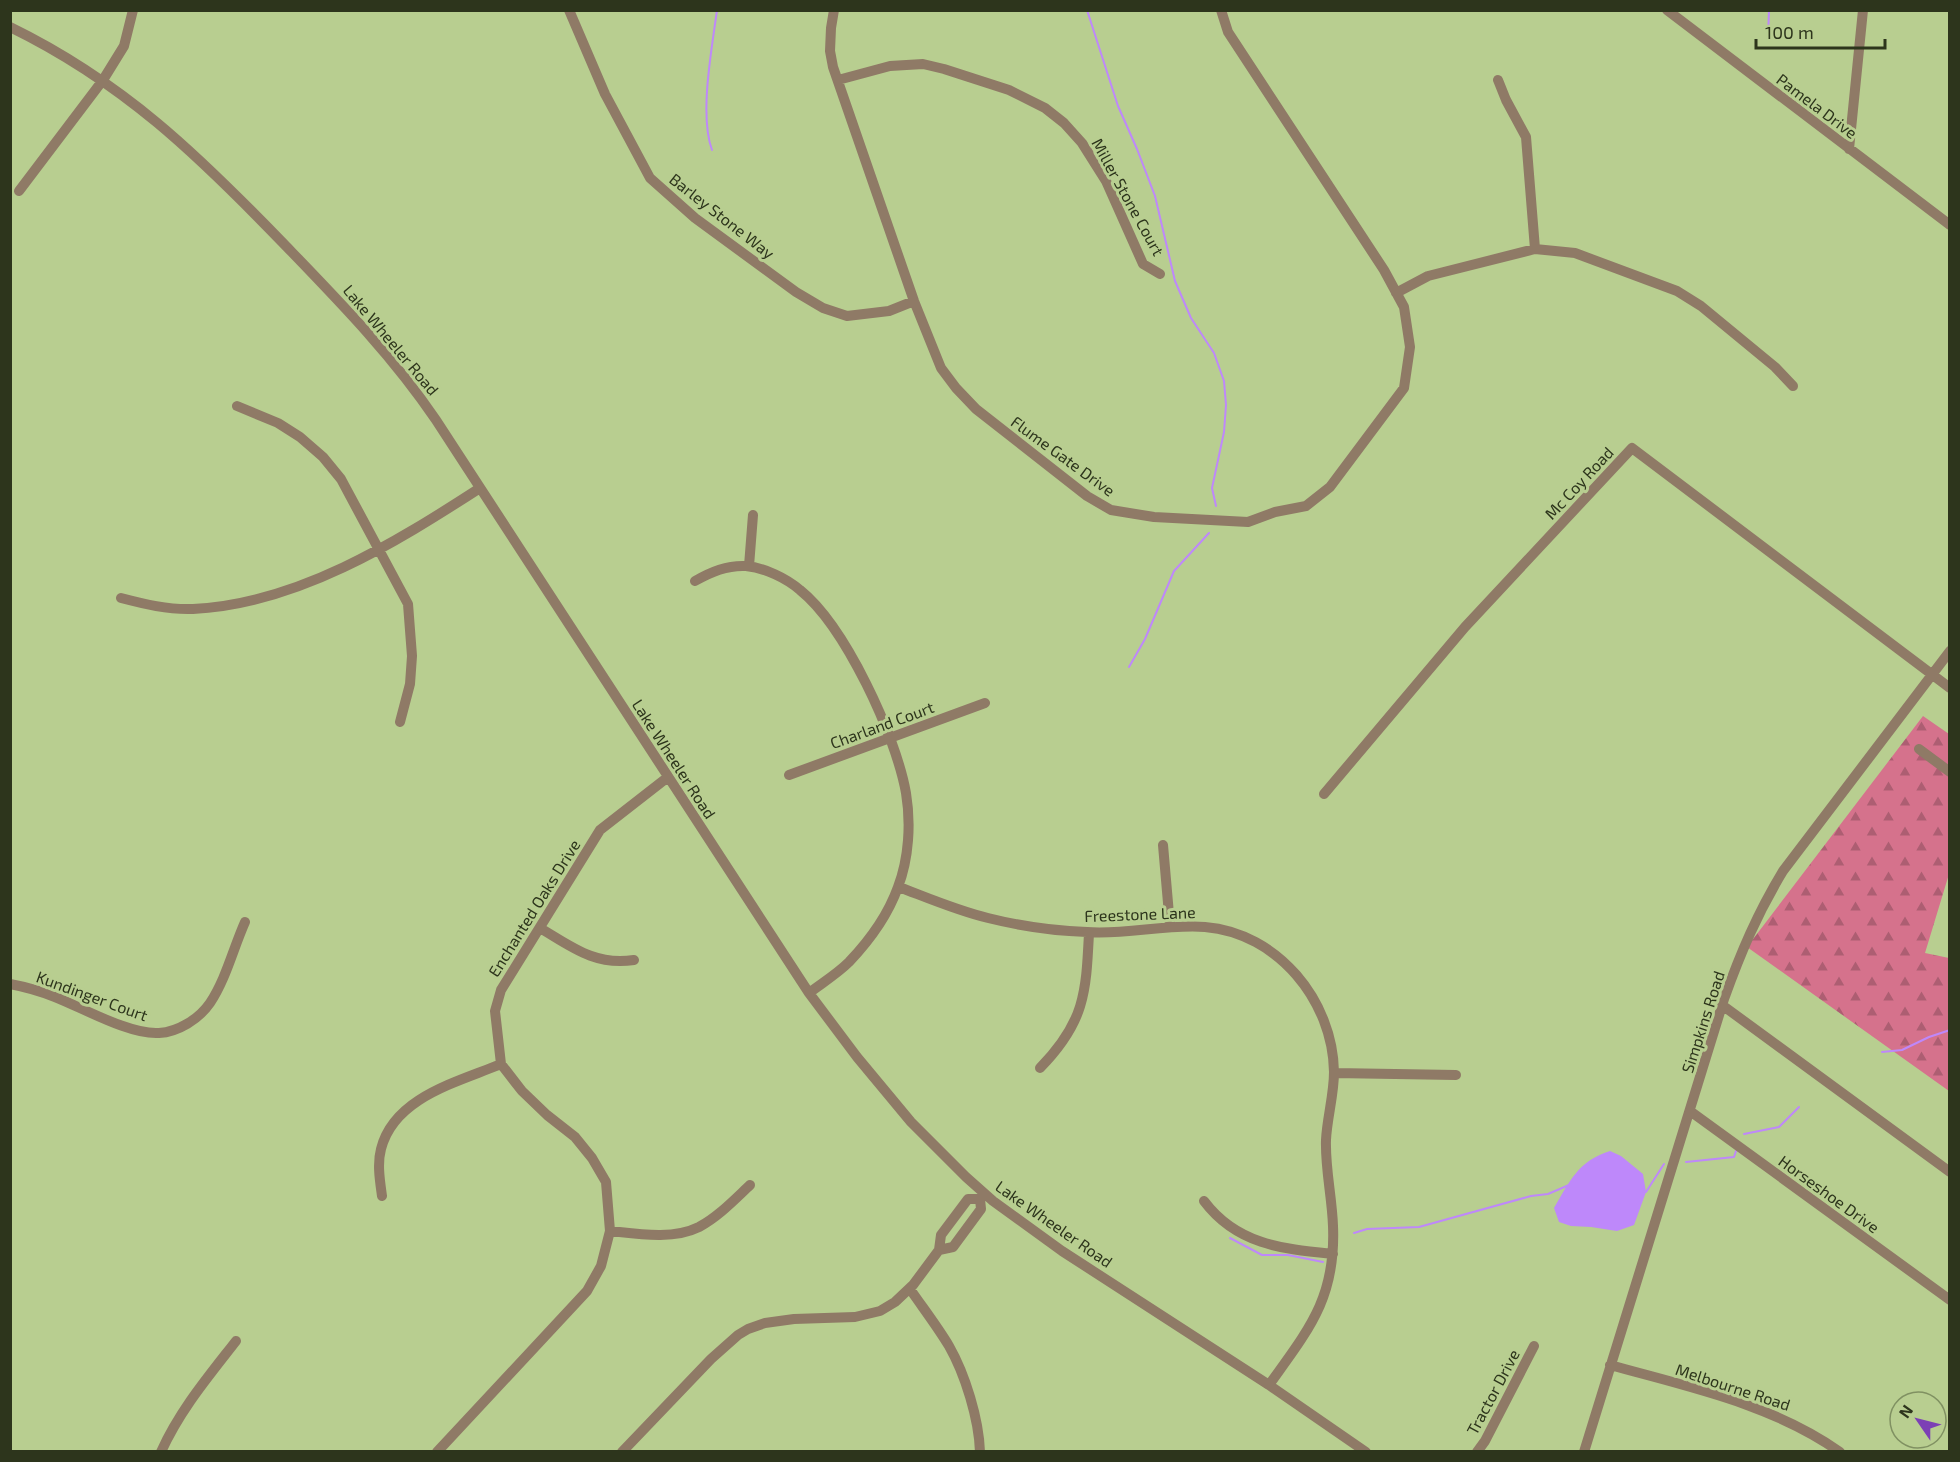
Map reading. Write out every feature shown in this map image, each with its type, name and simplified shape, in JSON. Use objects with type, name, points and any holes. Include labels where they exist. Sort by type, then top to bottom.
[{"type":"street","points":[[19,191],[103,80],[124,46],[133,10]]},
{"type":"street","name":"Barley Stone Way","points":[[569,10],[605,93],[650,178],[695,218],[823,308],[847,315],[889,311],[914,301]]},
{"type":"street","name":"Flume Gate Drive","points":[[834,10],[830,51],[847,112],[914,301],[941,368],[956,388],[976,409],[1087,496],[1111,510],[1154,517],[1248,522],[1275,512],[1306,506],[1330,487],[1404,388],[1410,347],[1404,307],[1384,270],[1228,32],[1221,10]]},
{"type":"street","name":"Pamela Drive","points":[[1667,10],[1950,225]]},
{"type":"street","points":[[1849,149],[1863,10]]},
{"type":"street","name":"Lake Wheeler Road","points":[[10,27],[50,46],[103,80],[177,138],[339,301],[394,363],[436,420],[809,993],[857,1057],[911,1122],[982,1196],[1062,1251],[1269,1385],[1366,1452]]},
{"type":"street","name":"Miller Stone Court","points":[[838,80],[890,66],[923,64],[1009,90],[1045,108],[1064,123],[1082,143],[1106,181],[1143,264],[1160,274]]},
{"type":"street","points":[[1497,80],[1526,137],[1535,249]]},
{"type":"street","points":[[1396,293],[1428,276],[1535,249],[1575,253],[1677,291],[1701,306],[1775,367],[1793,386]]},
{"type":"street","points":[[237,406],[278,423],[300,437],[322,457],[341,479],[408,604],[412,656],[410,684],[400,722]]},
{"type":"street","name":"Mc Coy Road","points":[[1324,794],[1465,627],[1632,448],[1931,675]]},
{"type":"street","points":[[121,598],[154,606],[190,609],[249,601],[286,590],[379,550],[422,526],[480,488]]},
{"type":"street","points":[[749,566],[753,515]]},
{"type":"street","points":[[695,581],[712,572],[734,566],[749,566],[784,579],[800,590],[814,604],[848,653],[871,694],[891,738],[908,811],[907,846],[899,887],[882,920],[865,944],[847,963],[809,993]]},
{"type":"street","name":"Simpkins Road","points":[[1584,1452],[1722,1005],[1745,943],[1764,902],[1784,871],[1950,651]]},
{"type":"street","points":[[1931,675],[1950,688]]},
{"type":"street","name":"Charland Court","points":[[789,775],[985,703]]},
{"type":"street","points":[[1919,749],[1950,772]]},
{"type":"street","name":"Enchanted Oaks Drive","points":[[501,1064],[495,1011],[501,990],[600,830],[668,777]]},
{"type":"street","points":[[1163,845],[1170,926]]},
{"type":"street","name":"Freestone Lane","points":[[899,887],[988,918],[1089,933],[1170,926],[1225,930],[1262,945],[1279,958],[1307,986],[1317,1002],[1328,1031],[1334,1073],[1326,1141],[1334,1226],[1333,1254],[1330,1277],[1322,1305],[1269,1385]]},
{"type":"street","name":"Kundinger Court","points":[[10,984],[54,996],[128,1027],[147,1032],[167,1032],[195,1018],[209,1004],[223,978],[245,922]]},
{"type":"street","points":[[540,928],[583,954],[617,962],[634,960]]},
{"type":"street","points":[[1040,1068],[1066,1038],[1076,1020],[1085,995],[1089,933]]},
{"type":"street","points":[[1722,1005],[1950,1172]]},
{"type":"street","points":[[382,1196],[379,1171],[381,1149],[391,1128],[408,1107],[430,1094],[501,1064],[522,1091],[575,1137],[592,1158],[606,1182],[610,1231],[601,1266],[587,1291],[436,1452]]},
{"type":"street","points":[[1334,1073],[1456,1075]]},
{"type":"street","name":"Horseshoe Drive","points":[[1690,1111],[1950,1300]]},
{"type":"street","points":[[610,1231],[648,1235],[673,1234],[698,1228],[724,1210],[750,1185]]},
{"type":"street","points":[[622,1452],[711,1359],[748,1329],[765,1323],[794,1319],[855,1317],[880,1311],[895,1302],[910,1288],[939,1250],[941,1235],[968,1199],[982,1196],[981,1209],[953,1247],[939,1250]]},
{"type":"street","points":[[1204,1201],[1214,1214],[1254,1240],[1285,1250],[1333,1254]]},
{"type":"street","points":[[910,1288],[950,1347],[962,1375],[980,1439],[980,1452]]},
{"type":"street","points":[[161,1452],[188,1402],[236,1341]]},
{"type":"street","name":"Tractor Drive","points":[[1477,1452],[1485,1441],[1534,1346]]},
{"type":"street","name":"Melbourne Road","points":[[1610,1365],[1770,1413],[1816,1435],[1840,1452]]},
{"type":"green space","points":[[1923,716],[1949,734],[1949,874],[1925,953],[1949,958],[1949,1091],[1747,947]]},
{"type":"shaded area","points":[[1610,1151],[1621,1156],[1643,1174],[1646,1192],[1634,1225],[1617,1231],[1571,1226],[1559,1222],[1554,1208],[1570,1181],[1590,1160]]},
{"type":"waterway","points":[[712,150],[708,135],[707,100],[717,10]]},
{"type":"waterway","points":[[1087,10],[1118,106],[1155,196],[1175,281],[1191,318],[1214,353],[1224,381],[1226,405],[1224,432],[1212,488],[1216,506]]},
{"type":"waterway","points":[[1768,39],[1769,10]]},
{"type":"waterway","points":[[1129,667],[1145,639],[1174,571],[1209,533]]},
{"type":"waterway","points":[[1882,1052],[1902,1050],[1950,1030]]},
{"type":"waterway","points":[[1744,1134],[1779,1127],[1799,1107]]},
{"type":"waterway","points":[[1686,1162],[1734,1157],[1736,1151]]},
{"type":"waterway","points":[[1643,1191],[1646,1192],[1664,1164]]},
{"type":"waterway","points":[[1354,1233],[1367,1229],[1419,1227],[1531,1196],[1548,1194],[1569,1185]]},
{"type":"waterway","points":[[1230,1238],[1262,1255],[1288,1255],[1323,1262]]}]
